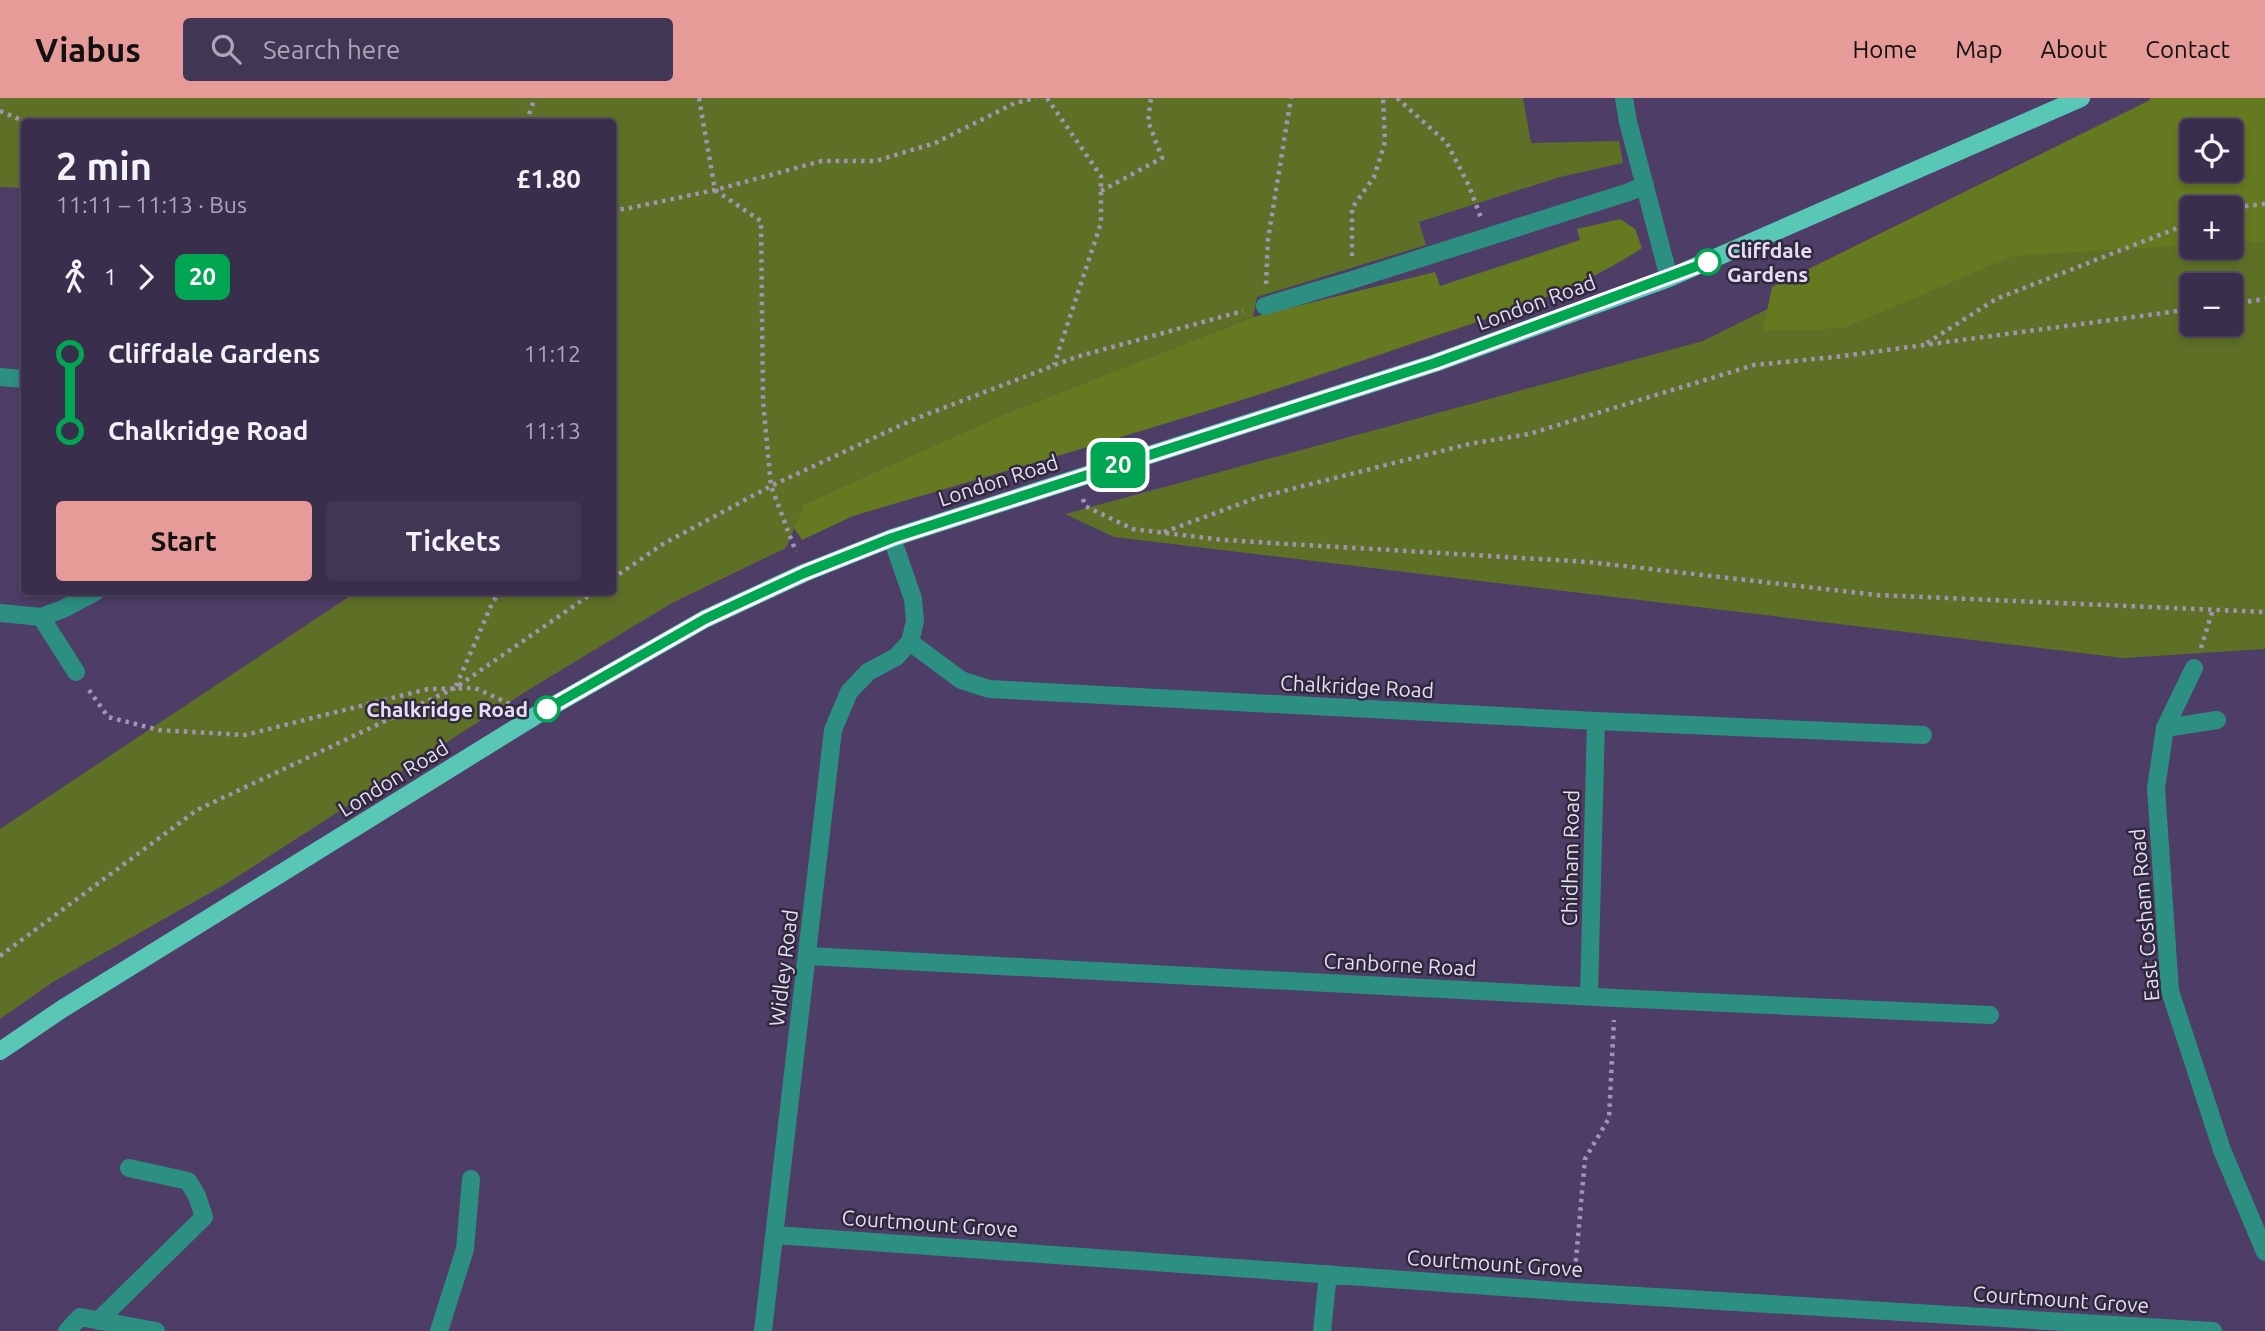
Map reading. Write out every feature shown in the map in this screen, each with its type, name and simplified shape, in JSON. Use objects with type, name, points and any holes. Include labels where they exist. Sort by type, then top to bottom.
[{"type":"main road","name":"London Road","points":[[0,1051],[62,1009],[535,716],[705,619],[804,573],[892,538],[1435,363],[1669,278],[2081,98]]},
{"type":"street","points":[[1624,98],[1669,278]]},
{"type":"street","points":[[1265,306],[1629,192],[1645,184]]},
{"type":"street","points":[[0,377],[21,379]]},
{"type":"street","points":[[892,538],[913,599],[915,621],[910,642]]},
{"type":"street","points":[[0,613],[41,617],[89,595]]},
{"type":"street","points":[[41,617],[76,672]]},
{"type":"street","name":"Chalkridge Road","points":[[910,642],[961,680],[989,690],[1923,735]]},
{"type":"street","name":"Widley Road","points":[[763,1331],[833,730],[849,692],[868,672],[896,657],[910,642]]},
{"type":"street","name":"East Cosham Road","points":[[2194,668],[2165,727],[2156,788],[2169,990],[2222,1150],[2265,1252]]},
{"type":"street","points":[[2165,727],[2217,720]]},
{"type":"street","name":"Chidham Road","points":[[1590,996],[1596,721]]},
{"type":"street","name":"Cranborne Road","points":[[808,956],[1990,1015]]},
{"type":"street","points":[[98,1321],[204,1217],[197,1196],[188,1181],[129,1168]]},
{"type":"street","points":[[439,1331],[465,1249],[471,1179]]},
{"type":"street","name":"Courtmount Grove","points":[[775,1235],[1573,1292],[2213,1331]]},
{"type":"street","points":[[1322,1331],[1328,1273]]},
{"type":"street","points":[[67,1331],[80,1317],[156,1331]]},
{"type":"path","points":[[527,119],[535,98]]},
{"type":"path","points":[[699,98],[715,190],[761,221],[763,401],[771,486],[804,573]]},
{"type":"path","points":[[616,210],[715,190],[822,161],[876,161],[935,143],[1015,103],[1036,98]]},
{"type":"path","points":[[1047,98],[1101,176],[1101,223],[1053,366]]},
{"type":"path","points":[[1101,191],[1162,158],[1148,121],[1151,98]]},
{"type":"path","points":[[616,576],[663,544],[771,486],[912,420],[1076,357],[1265,306],[1268,239],[1291,98]]},
{"type":"path","points":[[1352,280],[1352,208],[1374,177],[1385,142],[1383,98]]},
{"type":"path","points":[[1397,98],[1447,143],[1469,186],[1488,237]]},
{"type":"path","points":[[0,111],[21,120]]},
{"type":"path","points":[[2243,206],[2265,204]]},
{"type":"path","points":[[1924,345],[1996,299],[2180,227]]},
{"type":"path","points":[[2243,302],[2265,299]]},
{"type":"path","points":[[1161,533],[1256,498],[1469,444],[1529,434],[1754,365],[2180,311]]},
{"type":"path","points":[[1075,479],[1085,506],[1133,530],[1223,540],[1589,562],[1877,595],[2265,612]]},
{"type":"path","points":[[455,688],[497,595]]},
{"type":"path","points":[[0,956],[197,810],[455,688],[590,595]]},
{"type":"path","points":[[2194,668],[2213,609]]},
{"type":"path","points":[[76,672],[108,717],[159,730],[245,735],[428,688],[475,688],[535,716]]},
{"type":"path","points":[[1573,1292],[1584,1159],[1609,1118],[1615,998]]},
{"type":"green space","points":[[0,98],[1523,98],[1531,143],[1619,141],[1623,163],[1560,177],[1419,222],[1426,245],[1257,297],[1253,317],[997,417],[804,504],[786,548],[672,603],[525,692],[229,882],[53,982],[0,1019],[0,829],[351,595],[616,595],[616,119],[21,119],[21,188],[0,187]]},
{"type":"green space","points":[[2150,98],[2265,98],[2265,241],[2243,242],[2243,196],[2180,196],[2180,246],[2013,256],[1844,328],[1763,331],[1772,287]]},
{"type":"green space","points":[[2192,98],[2265,98],[2265,649],[2123,658],[1114,537],[1065,514],[1703,341]]},
{"type":"green space","points":[[1620,219],[1635,229],[1642,248],[1587,279],[1528,304],[1270,391],[853,516],[802,540],[794,528],[804,504],[997,417],[1253,317],[1435,272],[1440,286],[1580,240],[1577,229]]},
{"type":"bus line","name":"20","points":[[547,709],[705,619],[804,573],[892,538],[1435,363],[1708,262]]},
{"type":"place","name":"Cliffdale Gardens","points":[[1708,262]]},
{"type":"place","name":"Chalkridge Road","points":[[547,709]]}]
